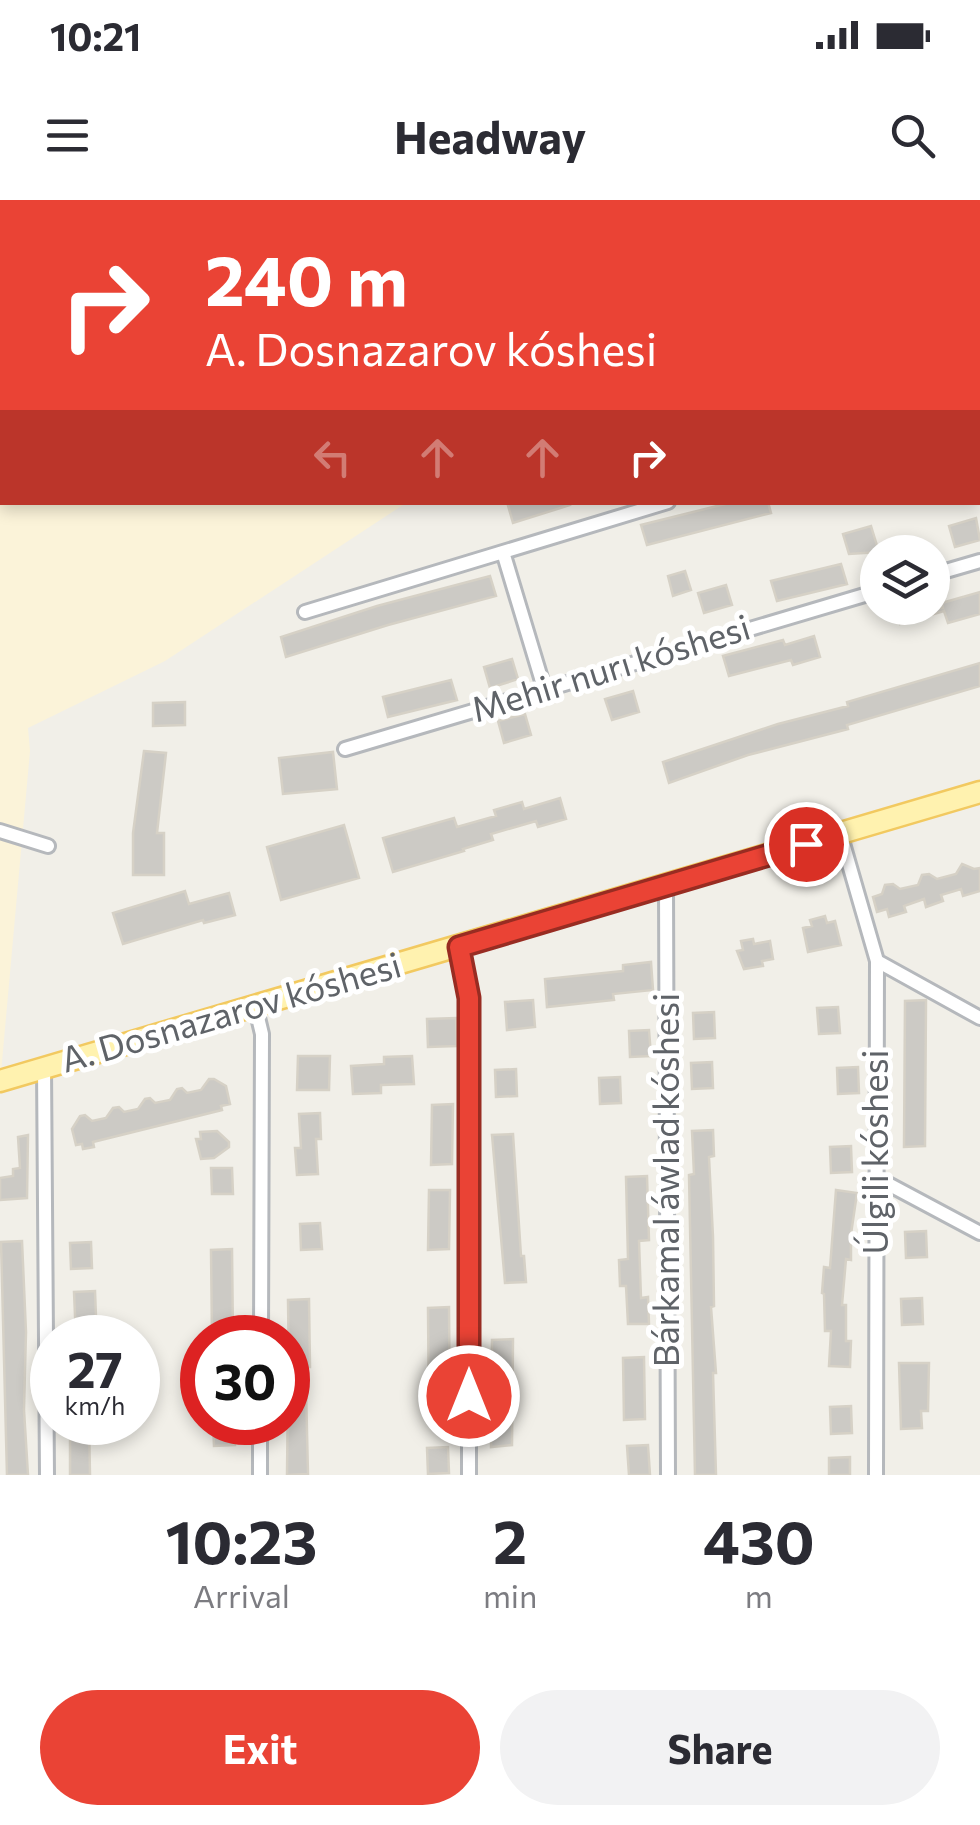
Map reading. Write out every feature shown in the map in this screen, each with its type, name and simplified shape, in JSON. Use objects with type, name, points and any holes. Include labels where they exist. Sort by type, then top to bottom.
[{"type":"main road","name":"A. Dosnazarov kóshesi","points":[[0,1081],[980,792]]},
{"type":"street","points":[[305,612],[658,505]]},
{"type":"street","points":[[503,552],[544,688]]},
{"type":"street","points":[[950,569],[980,561]]},
{"type":"street","name":"Mehir nurı kóshesi","points":[[345,749],[860,595]]},
{"type":"street","points":[[0,831],[48,846]]},
{"type":"street","name":"Úlgili kóshesi","points":[[840,833],[877,962],[876,1475]]},
{"type":"street","name":"Bárkamal áwlad kóshesi","points":[[666,886],[668,1475]]},
{"type":"street","points":[[459,947],[469,998],[469,1475]]},
{"type":"street","points":[[877,962],[980,1018]]},
{"type":"street","points":[[255,1005],[262,1034],[260,1315]]},
{"type":"street","points":[[44,1068],[47,1475]]},
{"type":"street","points":[[876,1178],[980,1233]]},
{"type":"street","points":[[260,1445],[260,1475]]},
{"type":"sand","points":[[0,505],[403,505],[165,661],[28,728],[30,751],[0,1084]]},
{"type":"building","points":[[508,505],[570,505],[513,523]]},
{"type":"building","points":[[721,505],[769,505],[771,513],[647,545],[641,525]]},
{"type":"building","points":[[976,518],[980,540],[955,547],[949,526]]},
{"type":"building","points":[[871,526],[874,535],[860,535],[860,553],[849,554],[843,534]]},
{"type":"building","points":[[841,564],[847,584],[777,601],[771,581]]},
{"type":"building","points":[[685,571],[691,590],[673,596],[668,576]]},
{"type":"building","points":[[490,576],[496,596],[286,657],[281,637]]},
{"type":"building","points":[[726,585],[732,605],[704,613],[698,593]]},
{"type":"building","points":[[980,592],[980,614],[950,622],[950,601]]},
{"type":"building","points":[[814,636],[820,657],[729,676],[723,656]]},
{"type":"building","points":[[512,659],[518,679],[490,688],[484,667]]},
{"type":"building","points":[[980,663],[980,686],[847,725],[848,729],[748,755],[669,783],[663,762]]},
{"type":"building","points":[[451,680],[457,700],[388,717],[383,697]]},
{"type":"building","points":[[633,691],[639,712],[612,720],[605,699]]},
{"type":"building","points":[[185,702],[185,725],[153,726],[153,703]]},
{"type":"building","points":[[525,714],[531,735],[504,743],[498,721]]},
{"type":"building","points":[[144,751],[166,753],[157,833],[164,833],[164,875],[133,875],[133,833]]},
{"type":"building","points":[[333,752],[337,789],[283,794],[279,758]]},
{"type":"building","points":[[560,798],[566,819],[538,827],[536,821],[491,834],[493,840],[393,872],[383,838],[454,818],[457,827],[496,816],[494,810],[522,802],[524,809]]},
{"type":"building","points":[[344,825],[359,878],[281,900],[267,847]]},
{"type":"building","points":[[962,864],[980,868],[980,891],[963,896],[961,889],[941,895],[943,901],[926,907],[924,899],[904,906],[906,912],[889,917],[887,909],[877,912],[873,897],[882,894],[885,885],[893,884],[900,889],[918,885],[922,875],[937,879],[956,874]]},
{"type":"building","points":[[185,891],[189,904],[229,893],[235,915],[204,923],[203,920],[123,944],[113,913]]},
{"type":"building","points":[[825,916],[827,923],[835,921],[841,945],[808,952],[803,928],[812,926],[810,920]]},
{"type":"building","points":[[753,939],[754,944],[770,941],[773,959],[762,961],[763,966],[744,969],[737,951],[743,950],[741,941]]},
{"type":"building","points":[[651,962],[653,990],[613,994],[614,1000],[547,1007],[545,979],[623,971],[623,965]]},
{"type":"building","points":[[533,1000],[535,1027],[507,1030],[505,1002]]},
{"type":"building","points":[[926,1000],[925,1146],[904,1147],[905,1001]]},
{"type":"building","points":[[838,1007],[840,1033],[819,1034],[817,1008]]},
{"type":"building","points":[[714,1012],[715,1038],[694,1039],[693,1013]]},
{"type":"building","points":[[456,1018],[457,1046],[428,1047],[427,1019]]},
{"type":"building","points":[[649,1030],[651,1056],[630,1057],[629,1031]]},
{"type":"building","points":[[298,1056],[330,1056],[329,1090],[297,1090]]},
{"type":"building","points":[[412,1056],[414,1084],[381,1085],[381,1093],[353,1094],[351,1066],[384,1064],[384,1057]]},
{"type":"building","points":[[712,1062],[713,1088],[692,1089],[691,1063]]},
{"type":"building","points":[[858,1067],[859,1093],[838,1094],[837,1068]]},
{"type":"building","points":[[516,1069],[517,1096],[496,1097],[495,1070]]},
{"type":"building","points":[[620,1077],[621,1103],[600,1104],[599,1078]]},
{"type":"building","points":[[209,1079],[226,1086],[230,1104],[221,1106],[222,1110],[93,1142],[94,1147],[83,1149],[82,1144],[76,1145],[72,1129],[80,1116],[92,1121],[106,1118],[113,1108],[124,1112],[138,1109],[145,1099],[155,1103],[170,1100],[177,1089],[187,1093],[201,1090]]},
{"type":"building","points":[[453,1104],[452,1164],[431,1165],[432,1105]]},
{"type":"building","points":[[320,1113],[321,1139],[316,1139],[318,1174],[297,1175],[295,1148],[301,1148],[299,1114]]},
{"type":"building","points":[[713,1130],[714,1156],[709,1157],[716,1475],[695,1475],[689,1175],[694,1174],[692,1131]]},
{"type":"building","points":[[217,1131],[229,1147],[214,1158],[201,1159],[196,1139],[201,1139],[200,1132]]},
{"type":"building","points":[[513,1134],[526,1282],[505,1283],[492,1135]]},
{"type":"building","points":[[28,1135],[27,1198],[0,1200],[0,1178],[13,1176],[13,1169],[20,1168],[18,1137]]},
{"type":"building","points":[[851,1146],[852,1172],[831,1173],[830,1147]]},
{"type":"building","points":[[211,1168],[232,1168],[233,1194],[212,1194]]},
{"type":"building","points":[[647,1176],[649,1240],[639,1241],[641,1298],[648,1297],[649,1324],[628,1324],[626,1286],[620,1286],[619,1260],[628,1259],[626,1177]]},
{"type":"building","points":[[429,1190],[450,1190],[449,1249],[428,1250]]},
{"type":"building","points":[[836,1190],[857,1193],[842,1305],[846,1305],[846,1341],[851,1341],[850,1367],[829,1366],[831,1331],[825,1331],[824,1267],[830,1268]]},
{"type":"building","points":[[320,1223],[322,1249],[301,1250],[300,1224]]},
{"type":"building","points":[[926,1231],[927,1257],[906,1258],[905,1232]]},
{"type":"building","points":[[22,1241],[28,1475],[7,1475],[1,1242]]},
{"type":"building","points":[[91,1242],[92,1268],[71,1269],[70,1243]]},
{"type":"building","points":[[232,1249],[233,1315],[212,1315],[211,1250]]},
{"type":"building","points":[[95,1291],[96,1315],[75,1315],[74,1292]]},
{"type":"building","points":[[922,1298],[923,1324],[902,1325],[901,1299]]},
{"type":"building","points":[[309,1299],[309,1315],[288,1315],[288,1300]]},
{"type":"building","points":[[449,1307],[450,1422],[429,1423],[428,1308]]},
{"type":"building","points":[[513,1339],[512,1445],[491,1447],[492,1340]]},
{"type":"building","points":[[644,1357],[645,1419],[624,1420],[623,1358]]},
{"type":"building","points":[[899,1363],[929,1363],[928,1411],[921,1411],[922,1428],[901,1429]]},
{"type":"building","points":[[851,1406],[852,1433],[831,1434],[830,1407]]},
{"type":"building","points":[[70,1445],[89,1445],[90,1475],[70,1475]]},
{"type":"building","points":[[287,1445],[307,1445],[308,1474],[287,1475]]},
{"type":"building","points":[[648,1445],[650,1475],[629,1475],[627,1446]]},
{"type":"building","points":[[448,1447],[449,1473],[428,1474],[427,1448]]},
{"type":"building","points":[[850,1457],[850,1475],[829,1475],[829,1458]]},
{"type":"route","points":[[469,1396],[469,998],[459,947],[806,844]]}]
